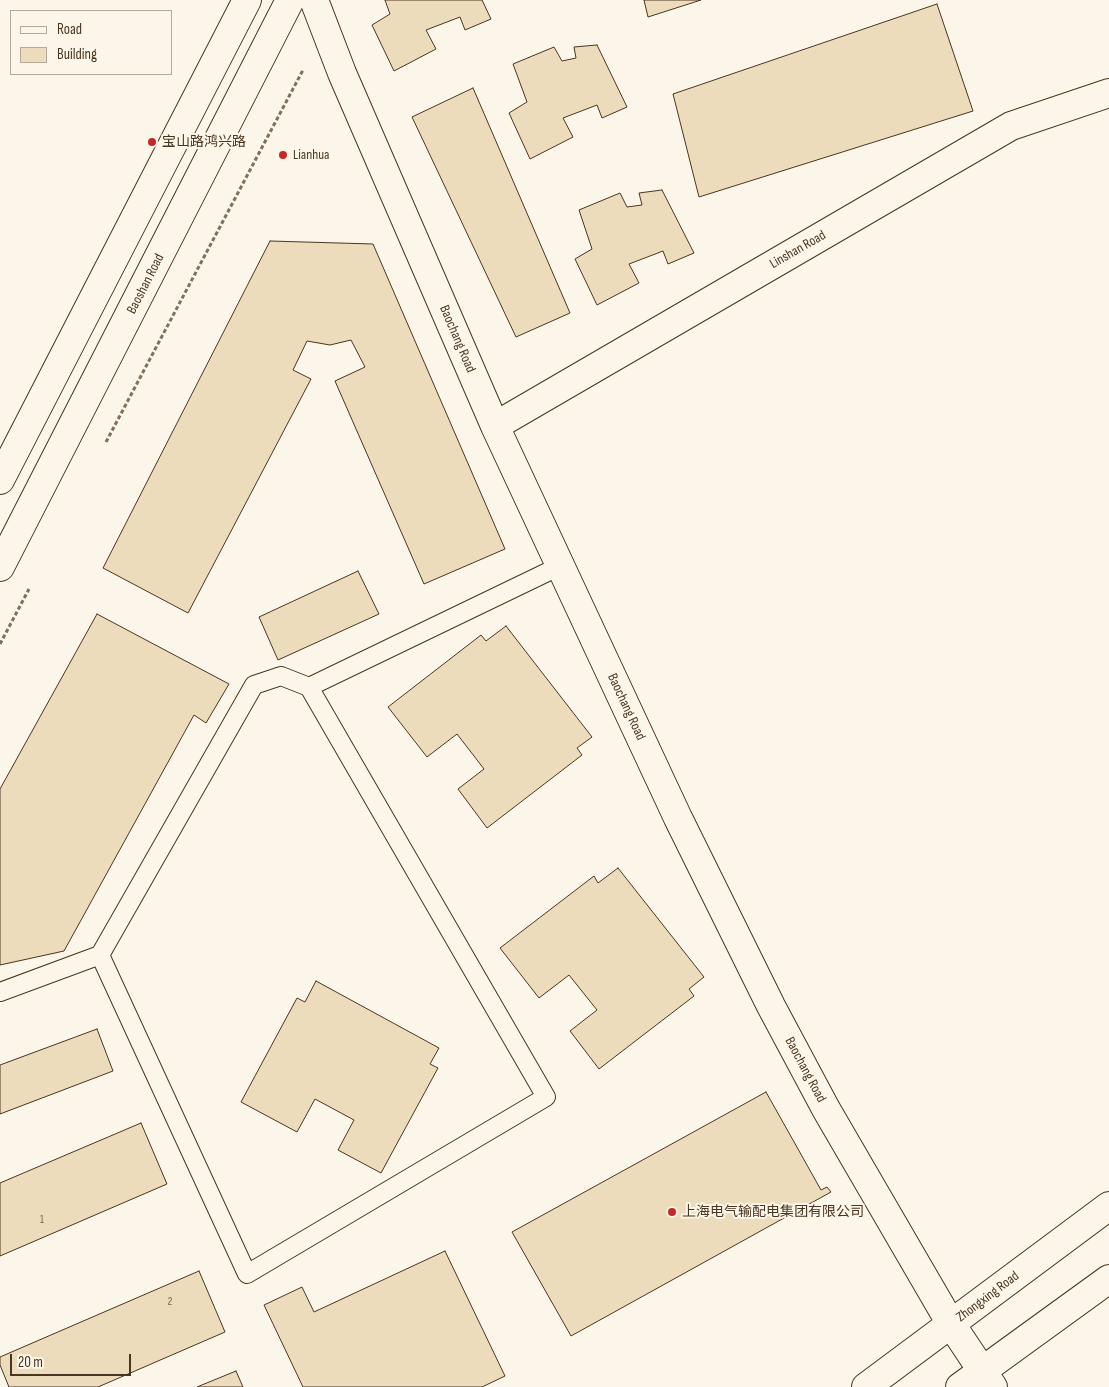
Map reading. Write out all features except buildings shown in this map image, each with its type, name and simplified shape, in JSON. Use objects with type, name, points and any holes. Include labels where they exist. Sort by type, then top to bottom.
[{"type":"street","points":[[0,480],[247,0]]},
{"type":"street","name":"Baoshan Road","points":[[0,567],[290,0]]},
{"type":"street","name":"Baochang Road","points":[[314,0],[342,74],[495,426],[678,818],[771,1006],[826,1109],[951,1324],[987,1379]]},
{"type":"street","name":"Linshan Road","points":[[495,426],[1011,126],[1109,93]]},
{"type":"street","name":"Zhongxing Road","points":[[866,1387],[1109,1206]]},
{"type":"street","points":[[960,1387],[987,1379],[1109,1278]]},
{"type":"lane","points":[[309,687],[560,566]]},
{"type":"lane","points":[[0,992],[100,955],[254,685],[281,676],[309,687],[546,1097],[247,1274],[100,955]]},
{"type":"path","points":[[102,450],[325,28]]},
{"type":"path","points":[[0,644],[32,582]]},
{"type":"place","name":"宝山路鸿兴路","points":[[152,142]]},
{"type":"place","name":"Lianhua","points":[[283,155]]},
{"type":"place","name":"上海电气输配电集团有限公司","points":[[672,1212]]}]
